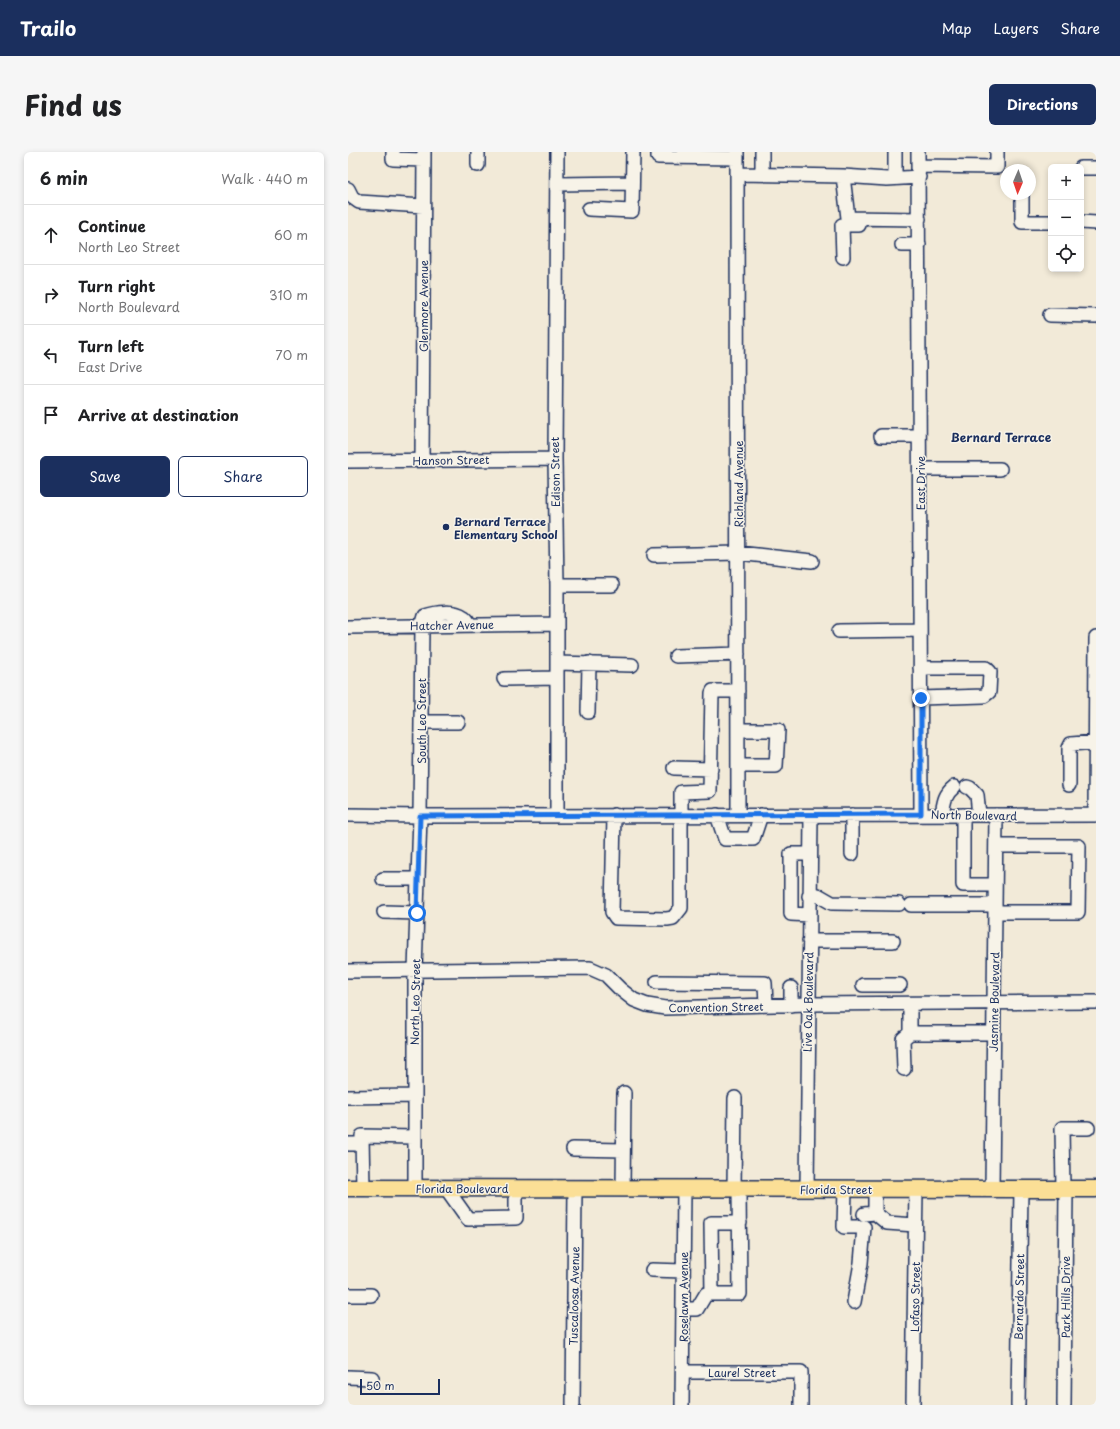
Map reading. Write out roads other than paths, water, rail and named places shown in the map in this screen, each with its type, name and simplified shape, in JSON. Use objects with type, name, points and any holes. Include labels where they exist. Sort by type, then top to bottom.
[{"type":"main road","name":"Florida Boulevard","points":[[356,1188],[575,1188]]},
{"type":"main road","name":"Florida Street","points":[[575,1188],[1096,1189]]},
{"type":"street","points":[[393,152],[393,159],[424,156]]},
{"type":"street","name":"Edison Street","points":[[556,152],[557,184],[554,459],[557,585],[557,816]]},
{"type":"street","points":[[589,209],[632,211],[633,152]]},
{"type":"street","points":[[658,152],[658,157],[737,155]]},
{"type":"street","points":[[762,152],[762,174]]},
{"type":"street","points":[[895,152],[895,178]]},
{"type":"street","name":"East Drive","points":[[918,152],[921,814]]},
{"type":"street","points":[[737,174],[895,178],[919,171],[997,167],[997,152]]},
{"type":"street","name":"Richland Avenue","points":[[737,155],[738,815]]},
{"type":"street","name":"Glenmore Avenue","points":[[422,460],[424,156]]},
{"type":"street","points":[[1084,168],[1096,168]]},
{"type":"street","points":[[842,176],[848,218],[919,222]]},
{"type":"street","points":[[557,184],[632,183]]},
{"type":"street","points":[[348,189],[352,196],[359,202],[423,206]]},
{"type":"street","points":[[1022,200],[1022,222],[1048,222]]},
{"type":"street","points":[[843,257],[842,226],[919,222]]},
{"type":"street","points":[[1084,222],[1096,223]]},
{"type":"street","points":[[902,245],[919,245]]},
{"type":"street","points":[[1050,315],[1096,316]]},
{"type":"street","points":[[881,436],[920,436]]},
{"type":"street","name":"Hanson Street","points":[[348,461],[554,459]]},
{"type":"street","points":[[920,469],[1000,469]]},
{"type":"street","points":[[654,555],[738,554],[812,561]]},
{"type":"street","points":[[557,585],[612,586]]},
{"type":"street","name":"Hatcher Avenue","points":[[348,627],[557,624]]},
{"type":"street","name":"South Leo Street","points":[[420,816],[422,626]]},
{"type":"street","points":[[840,631],[920,630]]},
{"type":"street","points":[[1096,638],[1096,814]]},
{"type":"street","points":[[676,656],[738,654]]},
{"type":"street","points":[[557,662],[632,665]]},
{"type":"street","points":[[588,712],[589,664]]},
{"type":"street","points":[[920,668],[986,668],[990,672],[989,692],[984,696],[921,698]]},
{"type":"street","points":[[504,678],[557,678]]},
{"type":"street","points":[[614,815],[612,912],[616,918],[623,919],[673,918],[681,908],[681,792],[710,791],[712,693],[713,691],[738,691]]},
{"type":"street","points":[[421,722],[458,722]]},
{"type":"street","points":[[738,730],[778,730],[776,766],[738,766]]},
{"type":"street","points":[[1069,785],[1069,748],[1071,744],[1096,742]]},
{"type":"street","points":[[674,768],[711,769]]},
{"type":"street","points":[[967,787],[977,795],[979,815]]},
{"type":"street","points":[[942,814],[945,798],[948,792],[954,788]]},
{"type":"street","name":"North Boulevard","points":[[348,815],[810,816],[921,814],[1096,814]]},
{"type":"street","points":[[717,815],[725,839],[753,839],[760,815]]},
{"type":"street","points":[[852,815],[852,854]]},
{"type":"street","points":[[963,815],[963,885],[996,885]]},
{"type":"street","name":"Jasmine Boulevard","points":[[992,1189],[996,815]]},
{"type":"street","name":"North Leo Street","points":[[415,1188],[415,971],[420,816]]},
{"type":"street","name":"Live Oak Boulevard","points":[[807,1189],[810,816]]},
{"type":"street","points":[[809,896],[818,895],[832,903],[1078,912],[1079,846],[996,846]]},
{"type":"street","points":[[809,915],[791,914],[791,854],[810,854]]},
{"type":"street","points":[[383,879],[418,879]]},
{"type":"street","points":[[384,912],[417,913]]},
{"type":"street","points":[[809,940],[893,941]]},
{"type":"street","name":"Convention Street","points":[[348,971],[590,968],[606,975],[634,1000],[647,1005],[664,1008],[808,1004],[1096,1002]]},
{"type":"street","points":[[657,982],[765,983],[766,1006]]},
{"type":"street","points":[[863,985],[900,985]]},
{"type":"street","points":[[882,985],[882,1004]]},
{"type":"street","points":[[791,988],[791,1005]]},
{"type":"street","points":[[910,1004],[910,1033]]},
{"type":"street","points":[[904,1069],[903,1038],[910,1033],[994,1032]]},
{"type":"street","points":[[623,1188],[624,1093]]},
{"type":"street","points":[[348,1097],[414,1096]]},
{"type":"street","points":[[683,1309],[697,1309],[706,1294],[740,1294],[740,1223],[737,1189],[735,1098]]},
{"type":"street","name":"Park Hills Drive","points":[[1064,1405],[1064,1189],[1062,1128],[1088,1128]]},
{"type":"street","points":[[356,1188],[362,1136],[414,1137]]},
{"type":"street","points":[[348,1144],[362,1144]]},
{"type":"street","points":[[573,1149],[623,1150]]},
{"type":"street","points":[[446,1188],[468,1219],[516,1218],[516,1188]]},
{"type":"street","name":"Tuscaloosa Avenue","points":[[573,1405],[575,1188]]},
{"type":"street","name":"Roselawn Avenue","points":[[682,1405],[684,1188]]},
{"type":"street","points":[[845,1189],[844,1227],[864,1228]]},
{"type":"street","points":[[854,1302],[861,1263],[864,1228],[870,1214],[875,1189]]},
{"type":"street","name":"Lofaso Street","points":[[913,1405],[916,1189]]},
{"type":"street","name":"Bernardo Street","points":[[1018,1405],[1021,1189]]},
{"type":"street","points":[[844,1215],[870,1214],[887,1224],[916,1225]]},
{"type":"street","points":[[712,1294],[711,1223],[740,1223]]},
{"type":"street","points":[[652,1270],[683,1271]]},
{"type":"street","points":[[348,1295],[371,1295]]},
{"type":"street","name":"Laurel Street","points":[[683,1372],[801,1372],[801,1405]]},
{"type":"street","points":[[348,1377],[372,1378]]},
{"type":"place","name":"Bernard Terrace Elementary School","points":[[446,527]]},
{"type":"district","name":"Bernard Terrace","points":[[1001,437]]}]
